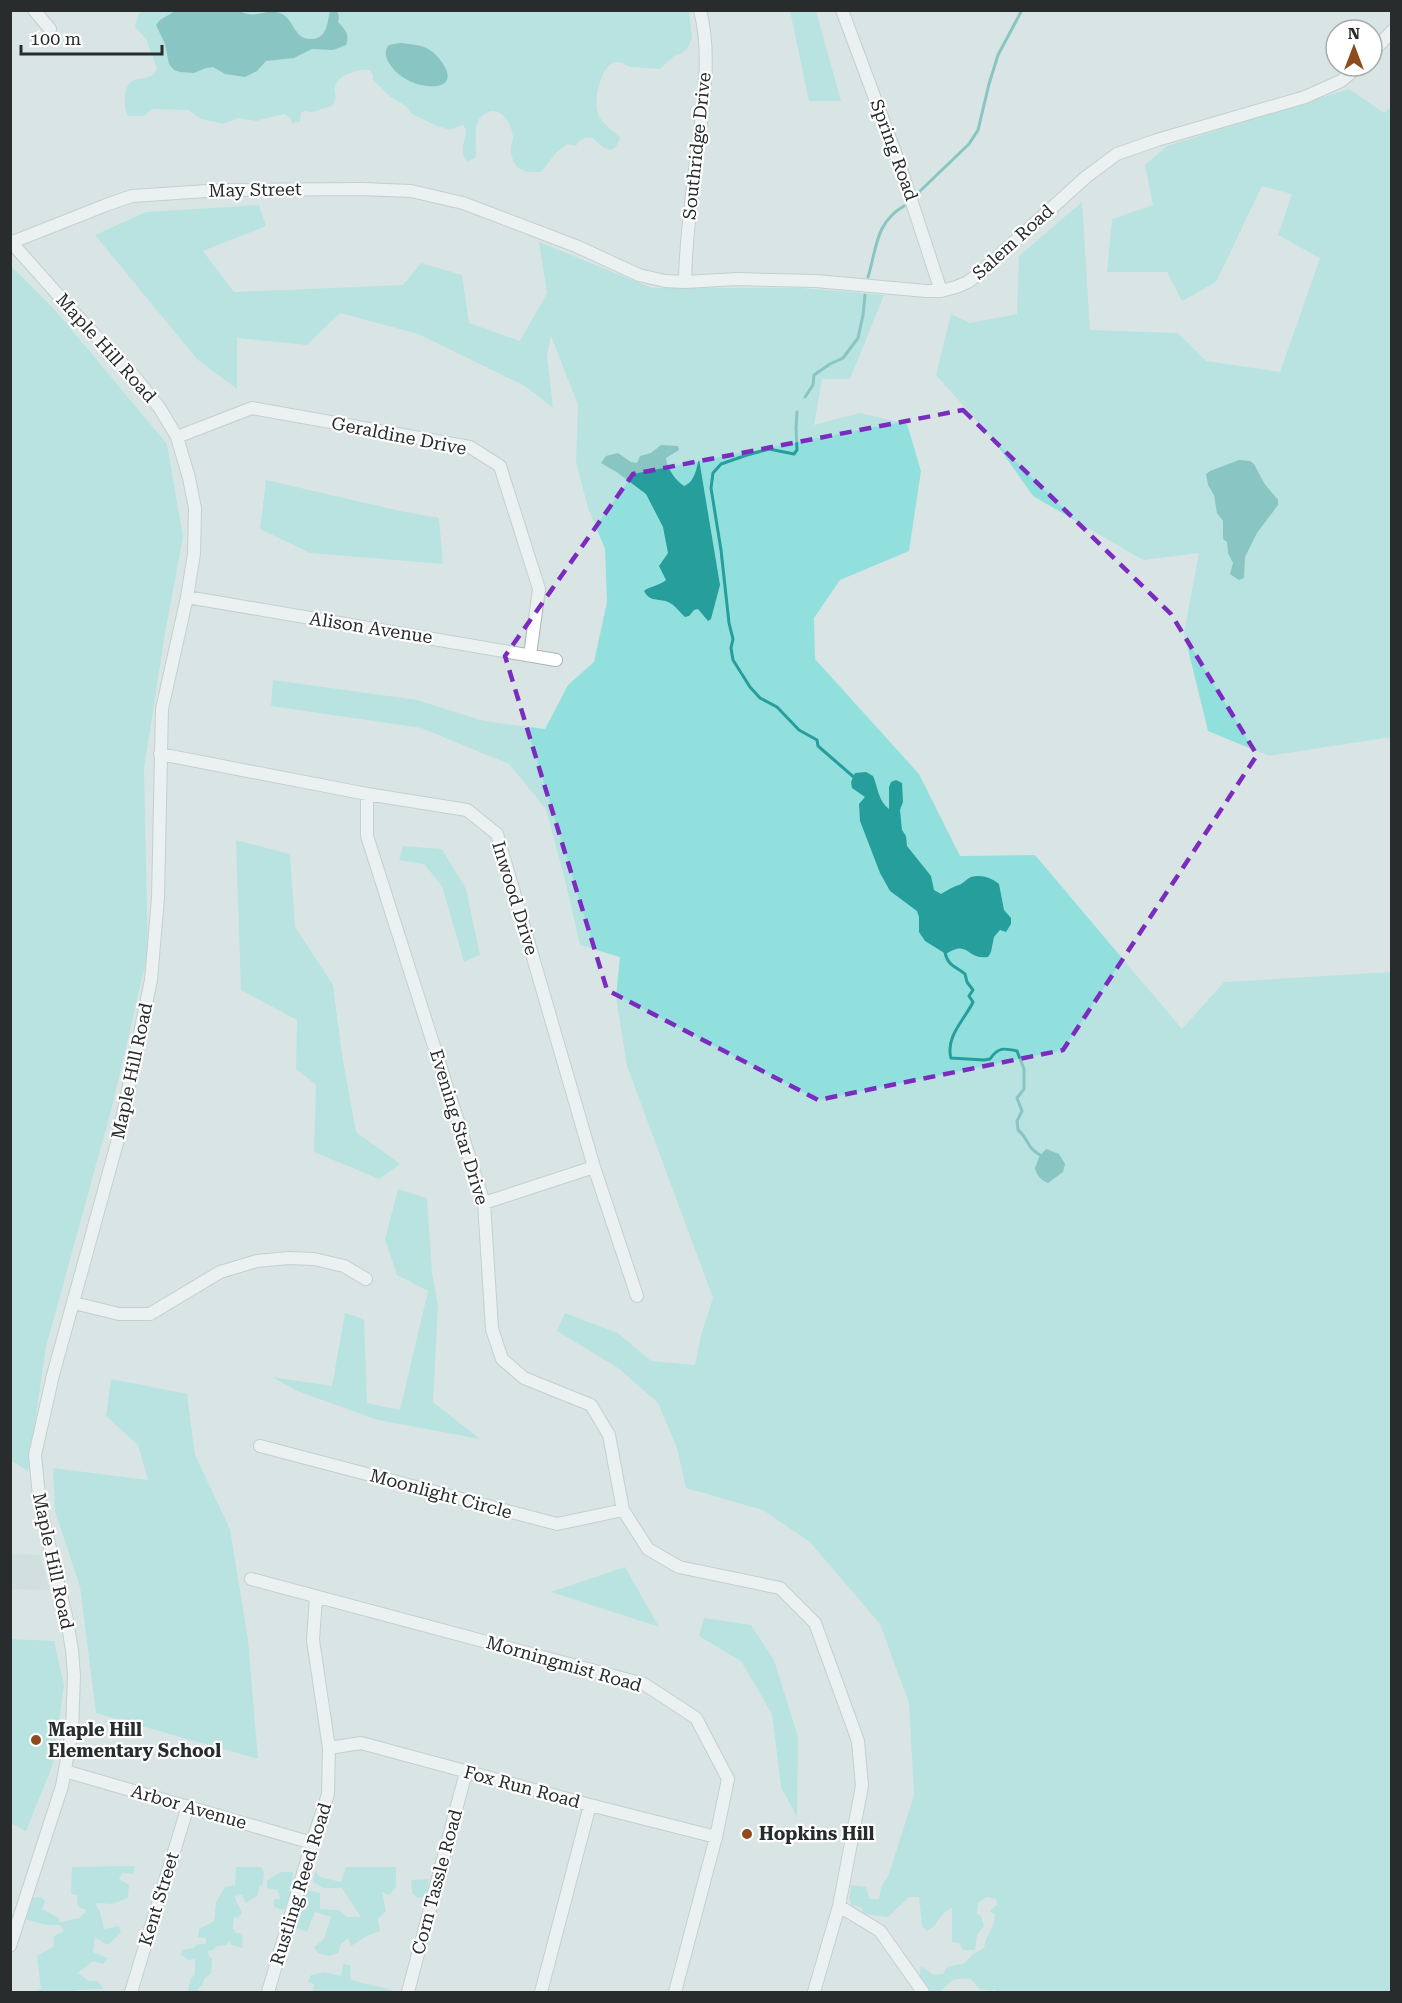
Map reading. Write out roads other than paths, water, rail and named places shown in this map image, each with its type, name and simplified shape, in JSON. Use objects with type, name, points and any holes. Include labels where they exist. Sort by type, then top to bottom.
[{"type":"street","points":[[34,10],[50,29]]},
{"type":"street","name":"Southridge Drive","points":[[686,282],[687,248],[705,86],[705,28],[700,10]]},
{"type":"street","name":"Spring Road","points":[[842,10],[899,163],[941,291]]},
{"type":"street","name":"Salem Road","points":[[503,218],[576,246],[639,275],[665,281],[737,279],[816,281],[901,290],[941,291],[968,282],[1086,177],[1117,154],[1148,142],[1305,97],[1345,78]]},
{"type":"street","name":"May Street","points":[[11,242],[122,199],[169,192],[354,189],[411,191],[463,203],[503,218]]},
{"type":"street","name":"Maple Hill Road","points":[[10,1946],[65,1771],[72,1731],[74,1676],[72,1650],[40,1506],[35,1455],[53,1375],[117,1143],[152,980],[158,898],[162,709],[187,597],[194,554],[195,508],[177,437],[159,407],[135,377],[11,242]]},
{"type":"street","name":"Geraldine Drive","points":[[177,437],[252,408],[470,447],[500,466],[539,589],[530,655]]},
{"type":"street","name":"Alison Avenue","points":[[187,597],[556,660]]},
{"type":"street","name":"Inwood Drive","points":[[160,754],[367,794],[467,810],[496,834],[594,1167],[638,1296]]},
{"type":"street","name":"Evening Star Drive","points":[[367,794],[367,836],[484,1203],[492,1329],[502,1359],[524,1378],[591,1405],[609,1435],[623,1510],[648,1549],[679,1567],[780,1588],[815,1623],[858,1741],[862,1786],[840,1906],[814,1992]]},
{"type":"street","points":[[484,1203],[594,1167]]},
{"type":"street","points":[[74,1304],[119,1314],[150,1314],[220,1272],[257,1261],[288,1258],[314,1259],[344,1266],[366,1279]]},
{"type":"street","name":"Moonlight Circle","points":[[261,1446],[557,1524],[623,1510]]},
{"type":"street","name":"Morningmist Road","points":[[251,1579],[644,1684],[696,1718],[728,1779],[716,1837],[675,1992]]},
{"type":"street","name":"Rustling Reed Road","points":[[268,1992],[328,1794],[328,1748],[313,1640],[316,1597]]},
{"type":"street","name":"Fox Run Road","points":[[328,1748],[361,1743],[716,1837]]},
{"type":"street","name":"Arbor Avenue","points":[[65,1771],[312,1843]]},
{"type":"street","name":"Corn Tassle Road","points":[[408,1992],[466,1772]]},
{"type":"street","points":[[541,1992],[590,1805]]},
{"type":"street","name":"Kent Street","points":[[131,1992],[188,1806]]},
{"type":"street","points":[[840,1906],[880,1930],[923,1992]]},
{"type":"waterway","points":[[919,192],[969,144],[978,130],[998,55],[1022,10]]},
{"type":"waterway","points":[[868,277],[882,228],[887,220],[904,206]]},
{"type":"waterway","points":[[805,397],[813,385],[814,375],[843,358],[858,338],[865,295]]},
{"type":"waterway","points":[[797,412],[797,450],[794,454],[769,449],[721,464],[713,473],[711,488],[733,639],[731,648],[733,660],[760,698],[777,707],[799,730],[817,740],[818,746],[856,779]]},
{"type":"waterway","points":[[945,952],[950,963],[965,974],[973,990],[969,996],[973,1002],[953,1036],[951,1058],[984,1060],[990,1059],[1002,1049],[1017,1051],[1024,1069],[1024,1089],[1017,1098],[1022,1111],[1017,1121],[1018,1130],[1032,1149],[1040,1155]]},
{"type":"place","name":"Maple Hill Elementary School","points":[[36,1740]]},
{"type":"place","name":"Hopkins Hill","points":[[747,1834]]}]
